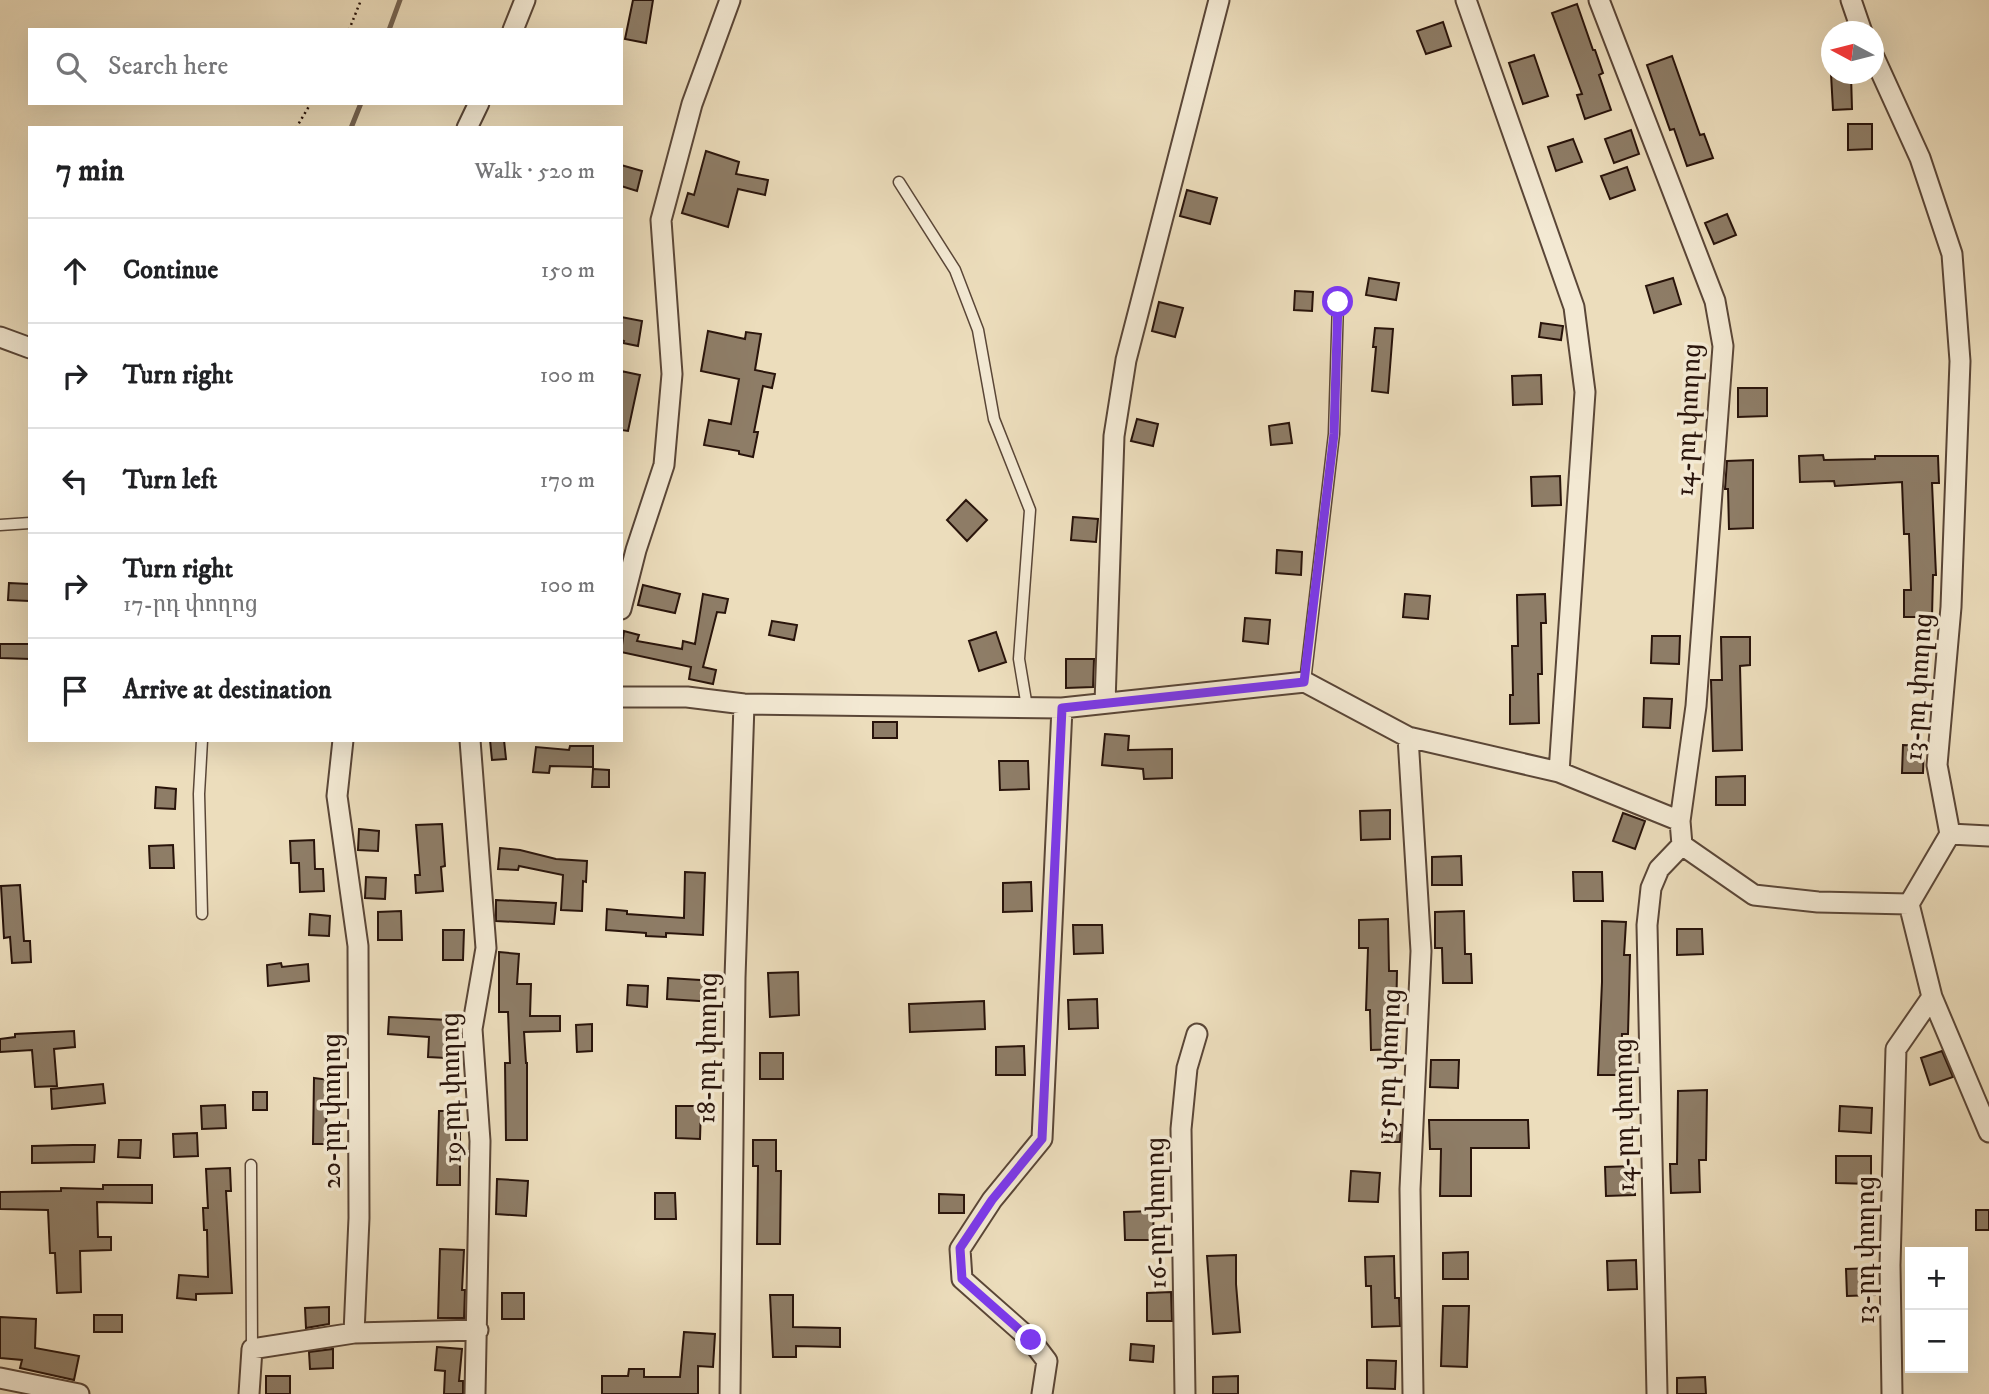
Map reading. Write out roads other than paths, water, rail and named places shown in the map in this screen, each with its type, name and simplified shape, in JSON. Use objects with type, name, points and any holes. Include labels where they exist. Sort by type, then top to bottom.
[{"type":"street","points":[[514,28],[525,0]]},
{"type":"street","points":[[623,601],[636,550],[664,465],[672,374],[662,220],[692,104],[730,0]]},
{"type":"street","points":[[1105,703],[1114,436],[1126,360],[1219,0]]},
{"type":"street","points":[[1466,0],[1574,307],[1585,392],[1559,772]]},
{"type":"street","name":"14-րդ փողոց","points":[[1599,0],[1715,301],[1723,346],[1696,706],[1681,821],[1682,845],[1659,869],[1651,888],[1647,925],[1657,1394]]},
{"type":"street","points":[[1851,0],[1858,21]]},
{"type":"street","name":"13-րդ փողոց","points":[[1884,79],[1920,158],[1952,254],[1960,361],[1951,607],[1937,765],[1950,834]]},
{"type":"street","points":[[468,126],[478,105]]},
{"type":"street","points":[[0,337],[28,347]]},
{"type":"street","points":[[623,697],[687,697],[744,704],[1062,708],[1304,682],[1408,737],[1559,772],[1681,821]]},
{"type":"street","name":"18-րդ փողոց","points":[[730,1394],[735,978],[744,704]]},
{"type":"street","points":[[1042,1394],[1047,1361],[1031,1340],[962,1279],[960,1248],[992,1200],[1042,1139],[1062,708]]},
{"type":"street","name":"15-րդ փողոց","points":[[1408,737],[1421,951],[1410,1189],[1413,1394]]},
{"type":"street","name":"20-րդ փողոց","points":[[343,742],[337,796],[358,946],[359,1218],[354,1333]]},
{"type":"street","name":"19-րդ փողոց","points":[[470,742],[486,948],[472,1029],[480,1141],[475,1394]]},
{"type":"street","points":[[1989,836],[1950,834],[1909,904],[1932,997],[1989,1132]]},
{"type":"street","points":[[1682,845],[1754,895],[1818,902],[1909,904]]},
{"type":"street","name":"13-րդ փողոց","points":[[1892,1394],[1890,1265],[1896,1049],[1932,997]]},
{"type":"street","name":"16-րդ փողոց","points":[[1185,1394],[1181,1129],[1187,1068],[1197,1034]]},
{"type":"street","points":[[249,1394],[252,1349],[354,1333],[478,1330]]},
{"type":"street","points":[[0,1378],[79,1394]]},
{"type":"lane","points":[[899,182],[955,270],[978,330],[993,419],[1030,510],[1019,659],[1027,707]]},
{"type":"lane","points":[[1304,682],[1334,434],[1338,302]]},
{"type":"lane","points":[[0,524],[28,523]]},
{"type":"lane","points":[[202,742],[199,794],[202,914]]},
{"type":"lane","points":[[251,1165],[252,1349]]},
{"type":"waterway","points":[[390,28],[400,0]]},
{"type":"waterway","points":[[352,126],[360,105]]}]
